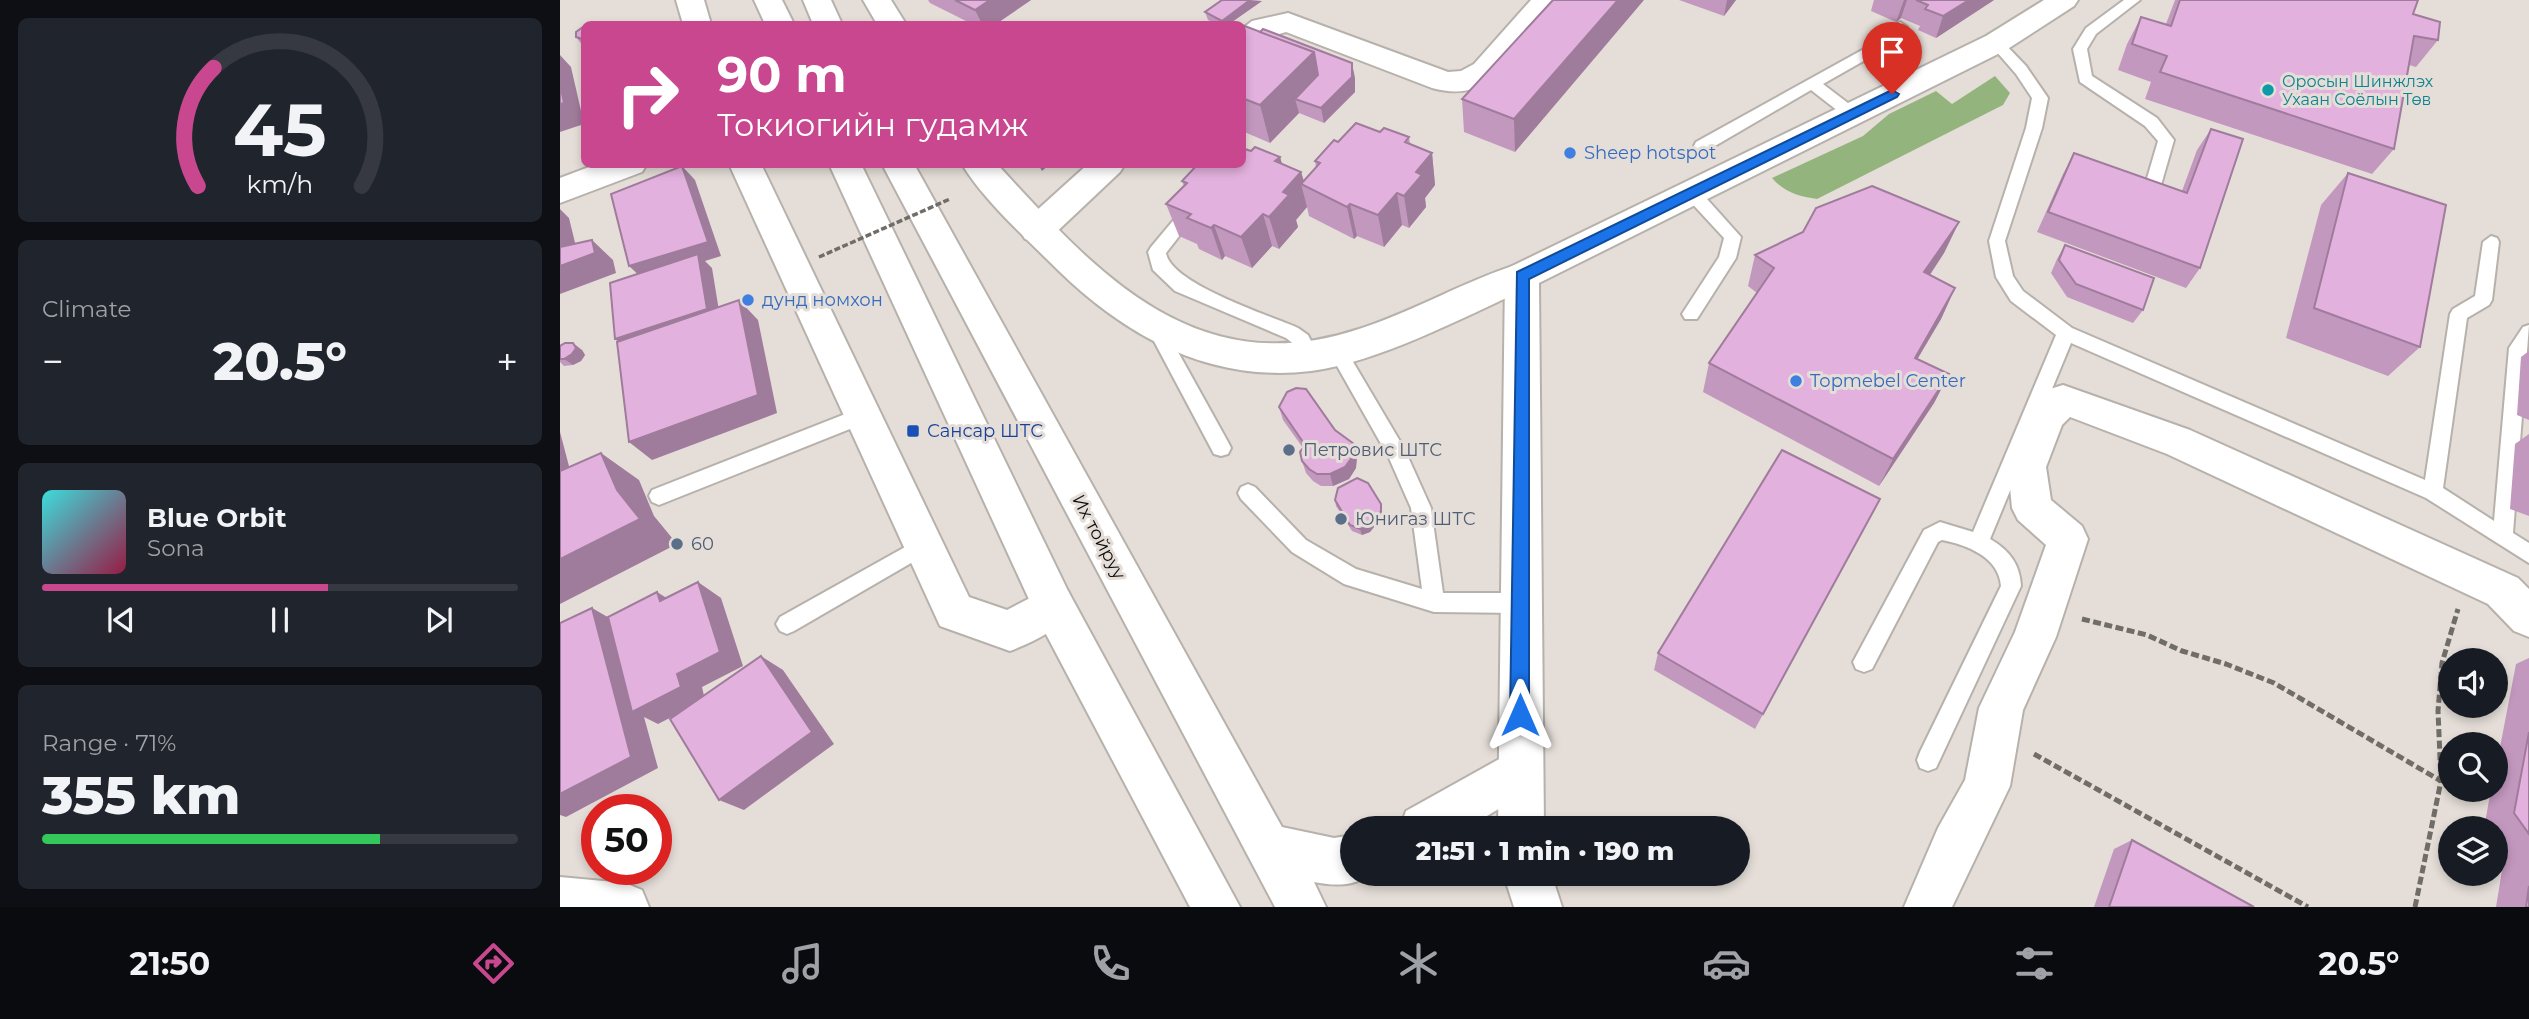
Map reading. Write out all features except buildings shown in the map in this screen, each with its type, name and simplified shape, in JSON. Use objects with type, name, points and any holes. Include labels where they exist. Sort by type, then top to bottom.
[{"type":"main road","points":[[690,0],[696,21]]},
{"type":"main road","points":[[768,0],[778,21]]},
{"type":"main road","points":[[817,0],[826,21]]},
{"type":"main road","points":[[877,0],[889,21]]},
{"type":"main road","points":[[1246,41],[1262,28],[1288,22],[1443,81],[1462,82],[1485,71],[1547,0]]},
{"type":"main road","points":[[982,168],[1037,230],[1109,296],[1156,328],[1208,349],[1255,360],[1324,353],[1418,320],[1522,276],[1996,43],[2064,0]]},
{"type":"main road","points":[[560,191],[620,168]]},
{"type":"main road","points":[[748,168],[955,612],[1010,631],[1053,605]]},
{"type":"main road","points":[[847,168],[1053,605],[1216,907]]},
{"type":"main road","name":"Их тойруу","points":[[900,168],[1267,848],[1302,907]]},
{"type":"main road","points":[[1037,230],[1105,168]]},
{"type":"main road","points":[[1521,816],[1522,276]]},
{"type":"main road","points":[[1928,907],[1955,845],[1987,786],[2001,708],[2035,637],[2068,539],[2032,508],[2027,467],[2048,416],[2063,400],[2091,408],[2144,433],[2176,441],[2466,574],[2503,592],[2529,617]]},
{"type":"main road","points":[[1443,816],[1519,771]]},
{"type":"main road","points":[[1267,848],[1340,861]]},
{"type":"main road","points":[[1521,907],[1522,886]]},
{"type":"main road","points":[[1531,886],[1538,907]]},
{"type":"main road","points":[[560,901],[625,907]]},
{"type":"lane","points":[[2133,0],[2091,31],[2080,49],[2085,78],[2151,122],[2165,140],[2151,192]]},
{"type":"lane","points":[[1702,145],[1869,52],[1900,27]]},
{"type":"lane","points":[[1996,43],[2021,70],[2040,98],[2034,128],[1997,242],[2005,277],[2017,296],[2066,333],[2433,492],[2529,554]]},
{"type":"lane","points":[[1812,83],[1852,114]]},
{"type":"lane","points":[[1691,314],[1727,258],[1733,237],[1692,193]]},
{"type":"lane","points":[[1205,194],[1157,253],[1159,265],[1181,286],[1292,333],[1324,353],[1397,454],[1421,508],[1434,602]]},
{"type":"lane","points":[[2433,492],[2459,314],[2483,300],[2491,242]]},
{"type":"lane","points":[[1156,328],[1221,448]]},
{"type":"lane","points":[[2503,537],[2518,348],[2529,332]]},
{"type":"lane","points":[[1979,542],[2066,333]]},
{"type":"lane","points":[[659,496],[863,415]]},
{"type":"lane","points":[[1248,493],[1299,546],[1351,577],[1434,602],[1520,603]]},
{"type":"lane","points":[[1864,662],[1931,536],[1940,531],[1979,542],[2005,563],[2012,577],[2011,586],[1928,760]]},
{"type":"lane","points":[[787,624],[923,545]]},
{"type":"lane","points":[[1543,886],[1557,907]]},
{"type":"path","points":[[819,257],[950,199]]},
{"type":"path","points":[[2439,732],[2442,663],[2466,574]]},
{"type":"path","points":[[2044,610],[2115,625],[2147,635],[2182,651],[2226,664],[2274,683],[2438,779]]},
{"type":"path","points":[[1996,734],[2308,907]]},
{"type":"path","points":[[2415,907],[2438,796]]},
{"type":"green space","points":[[1995,76],[2010,93],[2003,105],[1817,199],[1792,193],[1772,178],[1863,136],[1889,114],[1936,91],[1952,104]]},
{"type":"place","name":"Оросын Шинжлэх Ухаан Соёлын Төв","points":[[2268,90]]},
{"type":"place","name":"Sheep hotspot","points":[[1570,153]]},
{"type":"place","name":"дунд номхон","points":[[748,300]]},
{"type":"place","name":"Topmebel Center","points":[[1796,381]]},
{"type":"place","name":"Сансар ШТС","points":[[913,431]]},
{"type":"place","name":"Петровис ШТС","points":[[1289,450]]},
{"type":"place","name":"Юнигаз ШТС","points":[[1341,519]]},
{"type":"place","name":"60","points":[[677,544]]},
{"type":"route","points":[[1520,715],[1522,276],[1892,94]]}]
